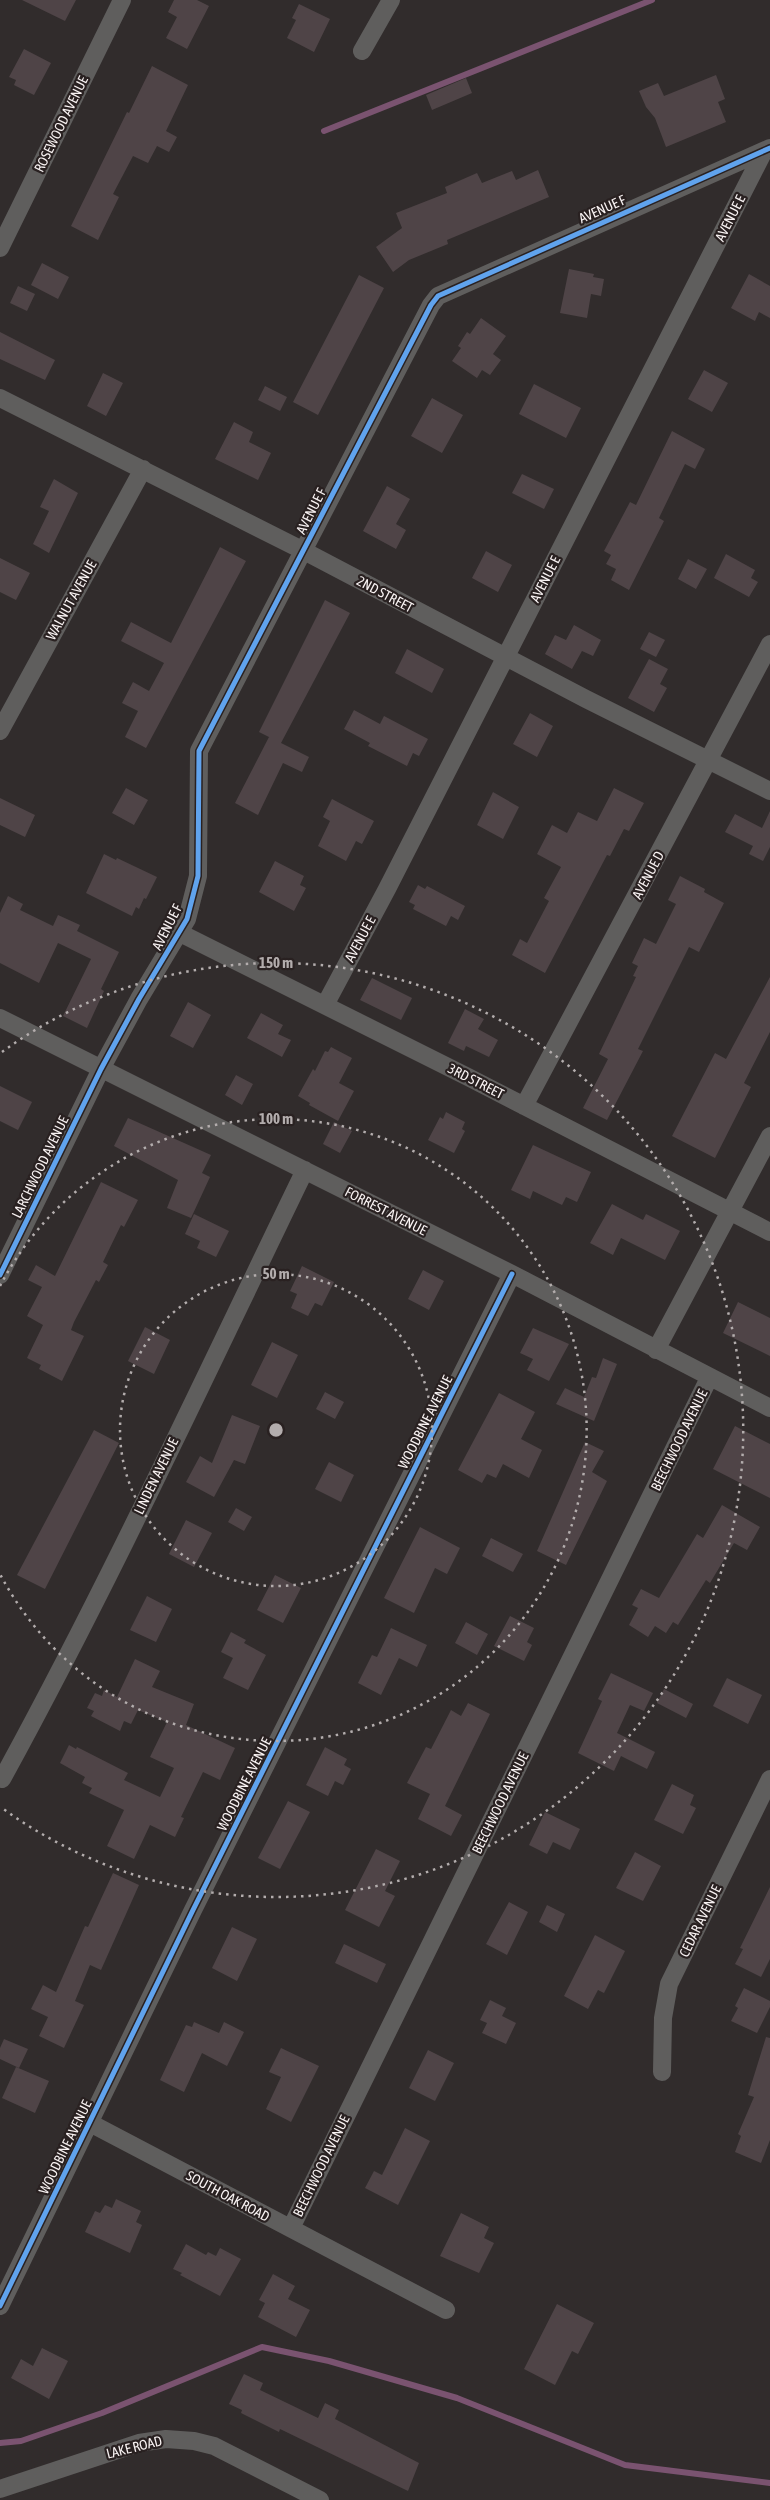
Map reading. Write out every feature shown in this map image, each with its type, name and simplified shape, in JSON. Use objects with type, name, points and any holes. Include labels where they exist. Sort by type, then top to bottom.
[{"type":"street","name":"ROSEWOOD AVENUE","points":[[0,248],[122,0]]},
{"type":"street","points":[[362,51],[391,0]]},
{"type":"street","name":"AVENUE F","points":[[101,1068],[139,999],[180,933],[194,898],[198,876],[199,751],[431,306],[438,296],[767,149]]},
{"type":"street","name":"AVENUE E","points":[[325,1005],[767,149]]},
{"type":"street","name":"2ND STREET","points":[[0,398],[304,551],[770,791]]},
{"type":"street","name":"WALNUT AVENUE","points":[[0,731],[143,469]]},
{"type":"street","name":"AVENUE D","points":[[524,1106],[770,644]]},
{"type":"street","name":"3RD STREET","points":[[180,933],[770,1232]]},
{"type":"street","name":"FORREST AVENUE","points":[[0,1018],[512,1274],[770,1408]]},
{"type":"street","name":"LARCHWOOD AVENUE","points":[[0,1275],[101,1068]]},
{"type":"street","points":[[656,1350],[770,1136]]},
{"type":"street","name":"LINDEN AVENUE","points":[[2,1779],[75,1640],[305,1170]]},
{"type":"street","name":"WOODBINE AVENUE","points":[[0,2306],[192,1910],[512,1274]]},
{"type":"street","name":"BEECHWOOD AVENUE","points":[[291,2228],[709,1378]]},
{"type":"street","name":"CEDAR AVENUE","points":[[662,2072],[663,2018],[669,1984],[770,1779]]},
{"type":"street","name":"SOUTH OAK ROAD","points":[[90,2123],[446,2310]]},
{"type":"street","name":"LAKE ROAD","points":[[0,2489],[139,2443],[166,2438],[194,2441],[214,2446],[320,2500]]},
{"type":"building","points":[[22,0],[76,0],[65,21]]},
{"type":"building","points":[[174,0],[197,0],[209,6],[187,49],[166,38],[177,17],[168,12]]},
{"type":"building","points":[[299,4],[330,19],[314,52],[287,38],[296,20],[292,18]]},
{"type":"building","points":[[24,49],[51,63],[34,95],[14,85],[16,80],[9,77]]},
{"type":"building","points":[[152,66],[188,85],[166,131],[177,137],[169,152],[157,146],[148,163],[133,156],[113,194],[119,197],[98,240],[71,226],[127,112],[129,113]]},
{"type":"building","points":[[716,75],[725,99],[718,102],[726,122],[666,147],[655,118],[646,107],[639,91],[658,83],[664,96]]},
{"type":"building","points":[[466,78],[472,93],[432,110],[426,95]]},
{"type":"building","points":[[538,170],[549,197],[447,240],[448,244],[409,260],[393,272],[376,247],[402,228],[396,213],[447,193],[445,187],[477,173],[482,183],[512,171],[516,180]]},
{"type":"building","points":[[42,263],[69,277],[58,299],[31,285]]},
{"type":"building","points":[[569,269],[594,274],[593,277],[604,279],[601,296],[591,294],[587,318],[560,313]]},
{"type":"building","points":[[749,274],[770,286],[770,318],[759,312],[755,321],[731,308]]},
{"type":"building","points":[[359,275],[384,288],[318,415],[293,402]]},
{"type":"building","points":[[18,286],[35,294],[27,311],[10,303]]},
{"type":"building","points":[[481,318],[506,336],[493,354],[501,360],[490,375],[482,370],[477,378],[452,361],[461,348],[458,346],[467,332],[470,334]]},
{"type":"building","points":[[0,332],[55,360],[45,380],[0,359]]},
{"type":"building","points":[[704,370],[728,383],[712,412],[688,399]]},
{"type":"building","points":[[103,373],[123,383],[106,416],[87,406]]},
{"type":"building","points":[[534,384],[581,408],[566,438],[519,414]]},
{"type":"building","points":[[265,386],[287,397],[280,411],[258,400]]},
{"type":"building","points":[[432,398],[463,415],[442,453],[411,436]]},
{"type":"building","points":[[234,422],[253,432],[249,442],[271,453],[258,480],[215,459]]},
{"type":"building","points":[[672,431],[705,449],[695,469],[685,464],[659,518],[664,521],[629,590],[611,580],[616,569],[606,564],[611,555],[604,551],[630,502],[636,505]]},
{"type":"building","points":[[522,474],[554,489],[544,509],[512,493]]},
{"type":"building","points":[[54,479],[78,493],[49,553],[33,544],[49,511],[40,507]]},
{"type":"building","points":[[387,486],[410,499],[396,524],[406,530],[396,549],[363,531]]},
{"type":"building","points":[[220,547],[246,561],[146,748],[125,737],[138,711],[122,703],[133,682],[149,691],[164,663],[121,641],[131,622],[171,643]]},
{"type":"building","points":[[486,551],[512,565],[498,592],[472,578]]},
{"type":"building","points":[[726,554],[755,570],[751,578],[758,582],[749,597],[714,578]]},
{"type":"building","points":[[0,558],[30,573],[16,600],[0,592]]},
{"type":"building","points":[[688,559],[707,569],[696,589],[678,579]]},
{"type":"building","points":[[325,600],[350,613],[281,743],[259,732]]},
{"type":"building","points":[[574,625],[601,640],[593,656],[582,651],[572,669],[545,654],[555,635],[566,640]]},
{"type":"building","points":[[649,632],[665,640],[656,657],[640,649]]},
{"type":"building","points":[[407,649],[444,669],[432,693],[395,673]]},
{"type":"building","points":[[649,659],[668,669],[660,684],[667,688],[654,712],[628,698]]},
{"type":"building","points":[[354,710],[380,724],[384,716],[428,739],[419,756],[413,753],[407,766],[368,746],[370,743],[344,729]]},
{"type":"building","points":[[530,713],[553,726],[537,757],[513,744]]},
{"type":"building","points":[[269,737],[309,757],[302,772],[283,763],[258,815],[235,803]]},
{"type":"building","points":[[126,788],[148,800],[134,825],[112,813]]},
{"type":"building","points":[[614,788],[644,803],[629,831],[624,829],[610,856],[607,855],[545,973],[512,955],[520,939],[527,943],[549,901],[544,898],[561,867],[537,854],[552,825],[567,833],[578,812],[597,821]]},
{"type":"building","points":[[493,792],[519,807],[503,839],[477,825]]},
{"type":"building","points":[[0,798],[35,815],[25,837],[0,825]]},
{"type":"building","points":[[332,799],[374,821],[362,844],[356,841],[346,861],[318,846],[330,821],[323,817]]},
{"type":"building","points":[[770,811],[770,847],[763,861],[749,854],[753,846],[725,832],[735,814],[762,828]]},
{"type":"building","points":[[104,854],[116,860],[117,858],[157,877],[146,899],[144,898],[139,909],[136,907],[132,916],[86,893]]},
{"type":"building","points":[[275,861],[304,876],[300,885],[306,888],[294,911],[259,892]]},
{"type":"building","points":[[680,876],[705,889],[704,892],[724,903],[699,952],[689,947],[638,1049],[643,1051],[607,1120],[583,1108],[608,1059],[599,1054],[636,977],[633,976],[638,966],[632,963],[644,938],[656,944],[676,904],[668,900]]},
{"type":"building","points":[[418,885],[425,889],[427,886],[465,906],[458,920],[451,916],[446,926],[413,909],[415,905],[409,902]]},
{"type":"building","points":[[8,896],[23,904],[20,910],[53,926],[58,915],[80,925],[77,931],[119,952],[101,989],[104,991],[87,1028],[63,1016],[91,959],[58,943],[39,983],[0,963],[0,913]]},
{"type":"building","points":[[770,977],[770,1032],[744,1083],[751,1087],[715,1158],[672,1136],[715,1053],[726,1059]]},
{"type":"building","points":[[372,978],[412,998],[401,1020],[360,1000]]},
{"type":"building","points":[[188,1002],[211,1015],[193,1048],[170,1036]]},
{"type":"building","points":[[465,1009],[484,1019],[478,1029],[498,1040],[489,1057],[466,1046],[464,1051],[448,1043]]},
{"type":"building","points":[[261,1013],[283,1025],[278,1034],[291,1040],[282,1057],[247,1038]]},
{"type":"building","points":[[331,1047],[352,1058],[339,1083],[354,1091],[338,1121],[309,1105],[310,1103],[298,1096],[313,1069],[315,1071],[325,1051],[328,1052]]},
{"type":"building","points":[[236,1075],[253,1084],[242,1105],[225,1095]]},
{"type":"building","points":[[0,1086],[32,1102],[18,1130],[0,1121]]},
{"type":"building","points":[[446,1112],[465,1122],[462,1129],[465,1131],[454,1153],[428,1140],[440,1117],[443,1119]]},
{"type":"building","points":[[128,1118],[211,1155],[202,1173],[210,1177],[191,1218],[167,1208],[178,1180],[114,1146]]},
{"type":"building","points":[[334,1122],[352,1131],[340,1153],[323,1144]]},
{"type":"building","points":[[533,1145],[591,1172],[577,1202],[566,1197],[562,1205],[533,1191],[530,1199],[511,1190]]},
{"type":"building","points":[[101,1182],[138,1200],[124,1227],[121,1225],[103,1262],[108,1265],[99,1282],[96,1280],[74,1322],[71,1330],[84,1336],[62,1381],[39,1369],[41,1365],[27,1358],[43,1325],[27,1316],[42,1287],[28,1280],[36,1265],[55,1276]]},
{"type":"building","points":[[612,1204],[643,1220],[646,1214],[680,1231],[665,1260],[621,1238],[613,1255],[590,1243]]},
{"type":"building","points":[[194,1214],[229,1231],[216,1257],[197,1248],[200,1241],[185,1234]]},
{"type":"building","points":[[302,1266],[334,1282],[322,1306],[315,1303],[308,1316],[291,1308],[297,1294],[290,1291]]},
{"type":"building","points":[[423,1270],[444,1281],[429,1310],[408,1299]]},
{"type":"building","points":[[738,1302],[770,1318],[770,1356],[723,1333]]},
{"type":"building","points":[[145,1327],[170,1340],[154,1374],[128,1361]]},
{"type":"building","points":[[533,1328],[569,1344],[549,1381],[527,1370],[533,1359],[520,1353]]},
{"type":"building","points":[[272,1342],[298,1355],[277,1398],[251,1385]]},
{"type":"building","points":[[603,1358],[617,1364],[594,1421],[556,1404],[565,1388],[584,1397],[592,1377],[596,1378]]},
{"type":"building","points":[[325,1392],[344,1402],[335,1419],[316,1409]]},
{"type":"building","points":[[499,1393],[535,1412],[521,1439],[542,1450],[529,1478],[503,1464],[496,1478],[487,1474],[482,1483],[458,1470]]},
{"type":"building","points":[[232,1415],[260,1426],[245,1464],[234,1460],[214,1497],[186,1482],[200,1456],[212,1463]]},
{"type":"building","points":[[735,1426],[770,1444],[770,1498],[713,1469]]},
{"type":"building","points":[[94,1430],[119,1443],[45,1589],[17,1575]]},
{"type":"building","points":[[585,1442],[604,1451],[592,1472],[607,1481],[566,1565],[537,1551]]},
{"type":"building","points":[[329,1462],[354,1475],[341,1502],[315,1489]]},
{"type":"building","points":[[722,1505],[760,1527],[747,1550],[734,1543],[710,1583],[706,1580],[678,1625],[673,1622],[666,1633],[655,1626],[648,1637],[629,1625],[638,1608],[632,1605],[641,1589],[659,1598],[697,1534],[703,1538]]},
{"type":"building","points":[[236,1508],[252,1517],[244,1531],[228,1522]]},
{"type":"building","points":[[186,1520],[212,1533],[194,1567],[169,1554]]},
{"type":"building","points":[[420,1527],[460,1548],[447,1574],[435,1568],[414,1613],[384,1598]]},
{"type":"building","points":[[491,1538],[523,1554],[513,1572],[482,1556]]},
{"type":"building","points":[[275,1575],[301,1588],[283,1623],[257,1610]]},
{"type":"building","points":[[147,1596],[172,1609],[156,1642],[130,1630]]},
{"type":"building","points":[[510,1616],[534,1628],[527,1642],[532,1645],[524,1661],[494,1646]]},
{"type":"building","points":[[466,1622],[488,1634],[477,1655],[455,1643]]},
{"type":"building","points":[[391,1628],[427,1645],[417,1667],[399,1658],[381,1695],[358,1683],[372,1655],[377,1657]]},
{"type":"building","points":[[231,1632],[246,1640],[244,1643],[266,1655],[248,1690],[223,1678],[233,1658],[221,1652]]},
{"type":"building","points":[[135,1659],[160,1671],[152,1687],[194,1704],[186,1725],[235,1748],[220,1780],[203,1772],[181,1817],[184,1818],[175,1837],[150,1825],[134,1859],[107,1846],[124,1810],[89,1793],[92,1788],[82,1783],[85,1777],[60,1763],[69,1745],[76,1749],[77,1747],[128,1773],[124,1780],[160,1797],[174,1768],[150,1757],[167,1722],[138,1710],[131,1724],[124,1721],[120,1731],[91,1716],[94,1711],[87,1708],[95,1693],[102,1696],[104,1690],[117,1697]]},
{"type":"building","points":[[611,1673],[653,1693],[644,1711],[630,1705],[617,1733],[655,1752],[647,1769],[621,1756],[614,1771],[578,1753],[602,1701],[598,1699]]},
{"type":"building","points":[[727,1678],[762,1695],[748,1724],[713,1706]]},
{"type":"building","points":[[664,1689],[693,1704],[686,1718],[657,1703]]},
{"type":"building","points":[[468,1703],[490,1714],[445,1806],[462,1815],[451,1836],[418,1819],[430,1794],[407,1783],[426,1747],[431,1749],[451,1710],[461,1716]]},
{"type":"building","points":[[325,1747],[347,1759],[344,1765],[351,1769],[343,1785],[335,1781],[328,1796],[306,1785]]},
{"type":"building","points":[[672,1784],[694,1795],[690,1805],[696,1808],[683,1834],[654,1820]]},
{"type":"building","points":[[288,1801],[310,1812],[280,1869],[258,1858]]},
{"type":"building","points":[[545,1812],[580,1829],[570,1850],[553,1842],[547,1854],[529,1845]]},
{"type":"building","points":[[376,1849],[400,1861],[385,1891],[395,1896],[379,1927],[345,1910]]},
{"type":"building","points":[[635,1852],[661,1866],[643,1901],[616,1888]]},
{"type":"building","points":[[113,1873],[139,1885],[101,1970],[90,1965],[75,2001],[84,2005],[64,2048],[39,2036],[48,2017],[31,2009],[43,1985],[56,1992],[85,1926],[88,1927]]},
{"type":"building","points":[[770,1887],[770,1959],[761,1977],[735,1964],[743,1949],[740,1948]]},
{"type":"building","points":[[509,1902],[528,1912],[507,1955],[486,1944]]},
{"type":"building","points":[[547,1905],[565,1914],[557,1932],[539,1922]]},
{"type":"building","points":[[232,1927],[257,1939],[237,1981],[212,1968]]},
{"type":"building","points":[[595,1935],[625,1951],[604,1993],[598,1990],[588,2009],[564,1996]]},
{"type":"building","points":[[344,1944],[386,1964],[377,1983],[335,1963]]},
{"type":"building","points":[[744,1988],[770,2001],[770,2007],[757,2033],[731,2021],[738,2008],[735,2006]]},
{"type":"building","points":[[490,2000],[506,2008],[502,2016],[516,2023],[506,2044],[482,2033],[487,2023],[480,2020]]},
{"type":"building","points":[[194,2022],[219,2033],[224,2022],[244,2032],[227,2066],[202,2053],[184,2092],[160,2080],[186,2025],[192,2027]]},
{"type":"building","points":[[766,2037],[770,2038],[770,2140],[761,2163],[735,2152],[741,2136],[738,2134],[754,2097],[748,2095]]},
{"type":"building","points":[[4,2039],[28,2049],[19,2068],[0,2059],[0,2048]]},
{"type":"building","points":[[281,2048],[319,2066],[291,2122],[266,2109],[281,2077],[269,2072]]},
{"type":"building","points":[[428,2050],[454,2063],[435,2101],[409,2088]]},
{"type":"building","points":[[16,2067],[49,2081],[35,2113],[2,2098]]},
{"type":"building","points":[[405,2128],[430,2141],[398,2205],[365,2188],[374,2171],[382,2175]]},
{"type":"building","points":[[116,2199],[141,2211],[136,2222],[142,2225],[130,2253],[85,2232],[95,2211],[100,2213],[105,2205],[112,2208]]},
{"type":"building","points":[[461,2213],[489,2227],[484,2238],[494,2243],[479,2273],[440,2256]]},
{"type":"building","points":[[186,2244],[206,2255],[208,2252],[216,2256],[220,2248],[241,2259],[220,2296],[180,2275],[182,2273],[173,2269]]},
{"type":"building","points":[[273,2274],[295,2286],[288,2299],[310,2310],[296,2337],[258,2317],[265,2303],[259,2300]]},
{"type":"building","points":[[557,2304],[594,2323],[578,2354],[572,2351],[555,2385],[524,2369]]},
{"type":"building","points":[[42,2348],[68,2361],[49,2399],[11,2378],[21,2359],[33,2366]]},
{"type":"building","points":[[244,2374],[263,2383],[260,2390],[318,2418],[325,2403],[339,2410],[335,2419],[419,2463],[408,2491],[280,2429],[279,2432],[241,2413],[242,2410],[229,2404]]},
{"type":"waterway","points":[[324,131],[652,0]]},
{"type":"waterway","points":[[0,2443],[21,2441],[102,2413],[262,2347],[329,2361],[457,2398],[625,2465],[770,2483]]},
{"type":"cycle path","points":[[0,1275],[101,1069],[139,999],[187,919],[198,876],[199,751],[431,305],[438,296],[770,148]]},
{"type":"cycle path","points":[[0,2306],[193,1910],[512,1274]]}]
